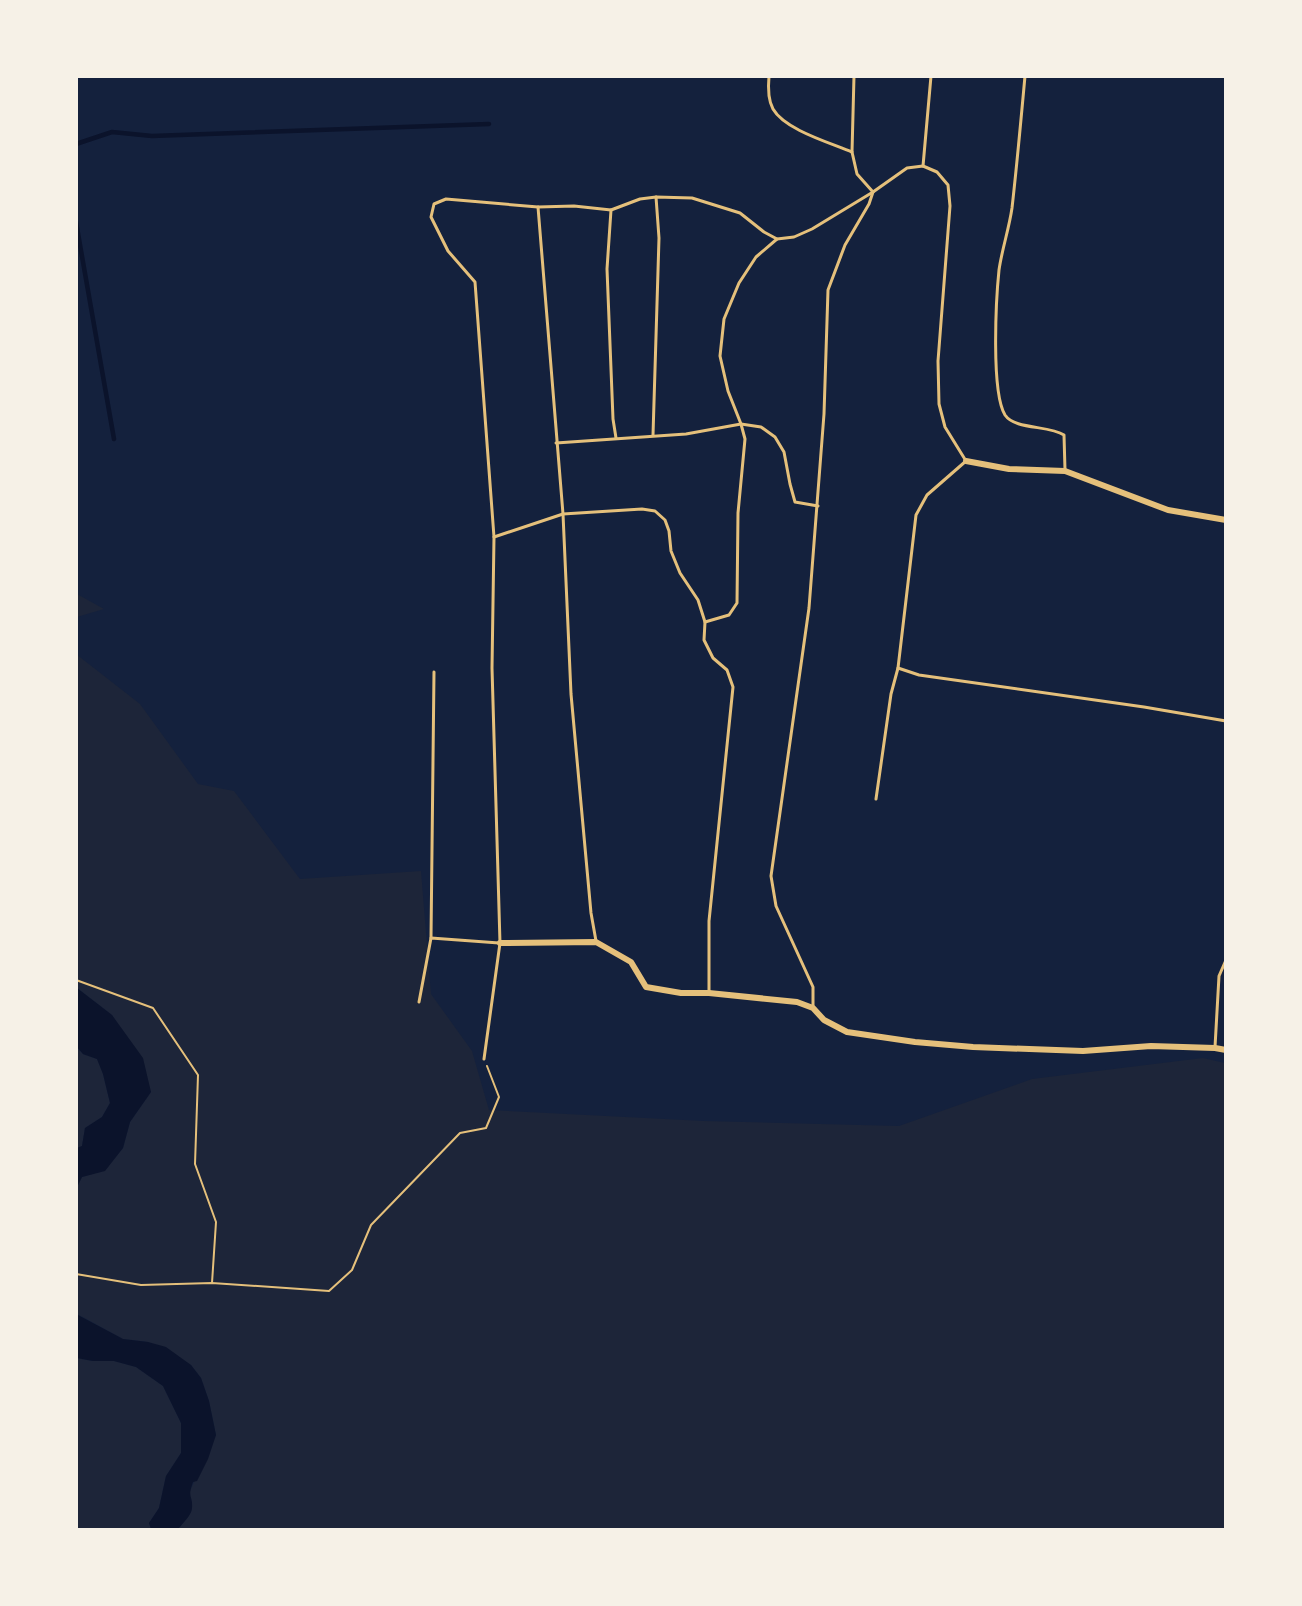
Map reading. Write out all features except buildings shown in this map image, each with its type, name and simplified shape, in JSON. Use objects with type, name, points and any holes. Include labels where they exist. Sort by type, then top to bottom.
[{"type":"street","points":[[966,461],[1009,469],[1065,471],[1168,510],[1226,520]]},
{"type":"street","points":[[500,943],[596,942],[631,962],[646,987],[681,993],[709,993],[797,1002],[813,1008],[824,1020],[847,1032],[915,1042],[973,1047],[1083,1051],[1151,1046],[1226,1050]]},
{"type":"lane","points":[[769,76],[768,90],[773,110],[787,124],[852,152]]},
{"type":"lane","points":[[854,76],[852,152],[857,174],[873,192]]},
{"type":"lane","points":[[922,166],[931,76]]},
{"type":"lane","points":[[1025,76],[1011,218],[999,270],[996,337],[997,389],[1006,416],[1016,423],[1058,431],[1064,435],[1065,471]]},
{"type":"lane","points":[[705,622],[729,615],[737,603],[738,513],[745,440],[728,391],[720,356],[724,319],[739,283],[756,257],[777,239],[794,237],[812,229],[873,192],[907,168],[922,166],[937,172],[948,185],[950,206],[938,361],[939,404],[945,427],[966,461],[927,495],[916,515],[898,668],[891,694],[876,799]]},
{"type":"lane","points":[[813,1008],[813,987],[776,906],[771,876],[809,609],[824,414],[828,290],[845,245],[869,204],[873,192]]},
{"type":"lane","points":[[484,1059],[500,943],[492,668],[494,537],[475,282],[448,251],[431,217],[434,204],[446,199],[538,207],[574,206],[611,210],[640,199],[656,196],[692,198],[740,213],[777,239]]},
{"type":"lane","points":[[653,435],[659,238],[656,196]]},
{"type":"lane","points":[[538,207],[563,514],[571,694],[591,913],[596,942]]},
{"type":"lane","points":[[611,210],[607,269],[613,419],[616,438]]},
{"type":"lane","points":[[556,442],[686,434],[741,424],[761,427],[775,437],[784,452],[795,502],[818,506]]},
{"type":"lane","points":[[494,537],[563,514],[642,509],[655,511],[665,520],[669,531],[671,551],[680,573],[698,600],[705,622],[704,640],[713,658],[727,670],[733,687],[709,921],[709,993]]},
{"type":"lane","points":[[898,668],[919,675],[1226,721]]},
{"type":"lane","points":[[419,1002],[431,938],[434,672]]},
{"type":"lane","points":[[431,938],[500,943]]},
{"type":"lane","points":[[1215,1048],[1219,976],[1226,960]]},
{"type":"path","points":[[76,980],[153,1008],[198,1075],[195,1164],[216,1222],[212,1282]]},
{"type":"path","points":[[76,1274],[141,1286],[212,1282],[329,1291],[352,1270],[371,1225],[460,1133],[486,1128],[499,1097],[484,1059]]},
{"type":"shaded area","points":[[77,594],[104,609],[77,617]]},
{"type":"shaded area","points":[[76,654],[140,704],[198,784],[234,791],[300,879],[421,871],[431,994],[472,1051],[489,1110],[704,1121],[899,1126],[1032,1079],[1203,1058],[1225,1063],[1225,1529],[178,1529],[190,1514],[191,1506],[188,1495],[216,1435],[209,1401],[201,1378],[191,1365],[148,1342],[123,1339],[77,1314],[77,1187],[82,1177],[105,1170],[123,1148],[130,1122],[151,1092],[112,1015],[77,988]]},
{"type":"shaded area","points":[[77,988],[112,1015],[143,1058],[151,1092],[130,1122],[123,1148],[105,1171],[82,1177],[77,1187],[77,1148],[82,1146],[85,1128],[102,1117],[110,1103],[97,1059],[83,1054],[77,1047]]},
{"type":"shaded area","points":[[76,1047],[83,1054],[97,1059],[110,1103],[102,1117],[85,1128],[82,1146],[77,1148]]},
{"type":"shaded area","points":[[76,1314],[123,1339],[166,1347],[191,1365],[201,1378],[209,1401],[216,1435],[208,1459],[190,1491],[192,1511],[178,1529],[151,1529],[149,1523],[159,1508],[166,1476],[181,1453],[181,1423],[163,1386],[136,1367],[114,1361],[77,1358]]},
{"type":"shaded area","points":[[76,1358],[114,1361],[136,1367],[163,1386],[181,1423],[181,1453],[166,1476],[159,1508],[149,1523],[151,1529],[77,1529]]},
{"type":"waterway","points":[[76,144],[112,132],[152,136],[489,124]]},
{"type":"waterway","points":[[76,222],[114,439]]}]
